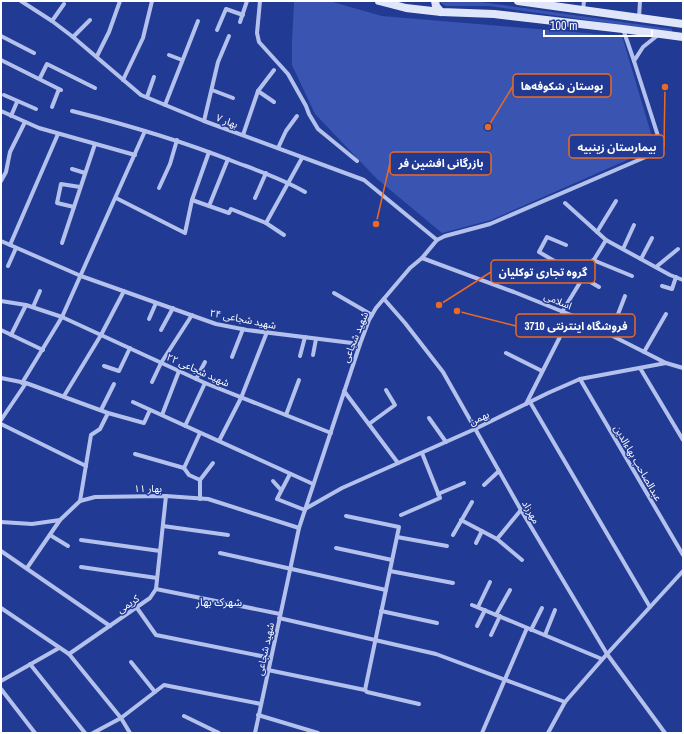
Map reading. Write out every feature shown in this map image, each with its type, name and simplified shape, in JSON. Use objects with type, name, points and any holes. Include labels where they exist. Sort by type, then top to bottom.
[{"type":"main road","points":[[379,1],[406,8],[441,12],[494,14],[623,28],[683,37]]},
{"type":"main road","points":[[406,8],[417,1]]},
{"type":"main road","points":[[435,1],[436,6],[441,12]]},
{"type":"main road","points":[[518,1],[683,24]]},
{"type":"street","name":"بهار ۷","points":[[21,1],[52,21],[73,37],[142,95],[302,158],[364,180],[437,240]]},
{"type":"street","points":[[97,56],[109,32],[120,1]]},
{"type":"street","points":[[123,80],[143,38],[152,1]]},
{"type":"street","points":[[240,22],[247,1]]},
{"type":"street","points":[[260,1],[257,33],[259,42],[288,74],[318,129],[357,161]]},
{"type":"street","points":[[583,11],[584,1]]},
{"type":"street","points":[[638,18],[640,1]]},
{"type":"street","points":[[52,21],[64,4]]},
{"type":"street","points":[[217,30],[226,9],[243,15]]},
{"type":"street","points":[[73,37],[90,20]]},
{"type":"street","points":[[165,105],[198,21]]},
{"type":"street","points":[[437,240],[445,236],[490,224],[648,156],[656,147],[658,136],[623,28]]},
{"type":"street","points":[[634,61],[643,47],[659,34]]},
{"type":"street","points":[[1,36],[34,53]]},
{"type":"street","points":[[204,120],[218,62],[229,36]]},
{"type":"street","points":[[169,55],[182,60]]},
{"type":"street","points":[[1,60],[40,78],[60,90],[52,107]]},
{"type":"street","points":[[40,78],[47,64],[95,88]]},
{"type":"street","points":[[243,135],[258,91],[274,70]]},
{"type":"street","points":[[147,97],[154,77]]},
{"type":"street","points":[[212,90],[233,98]]},
{"type":"street","points":[[258,91],[274,102]]},
{"type":"street","points":[[4,95],[17,102],[36,109]]},
{"type":"street","points":[[12,116],[17,102]]},
{"type":"street","points":[[1,111],[39,128],[135,154]]},
{"type":"street","points":[[72,111],[177,140],[289,182],[305,192]]},
{"type":"street","points":[[278,148],[286,131],[297,116]]},
{"type":"street","points":[[1,182],[6,172],[10,152],[25,122]]},
{"type":"street","points":[[1,420],[62,317],[145,131]]},
{"type":"street","points":[[10,245],[58,134]]},
{"type":"street","points":[[160,188],[170,164],[177,140]]},
{"type":"street","points":[[62,243],[95,144]]},
{"type":"street","points":[[116,198],[185,232],[192,200],[209,152]]},
{"type":"street","points":[[266,223],[302,158]]},
{"type":"street","points":[[209,206],[228,159]]},
{"type":"street","points":[[1,169],[6,172]]},
{"type":"street","points":[[72,169],[85,173]]},
{"type":"street","points":[[255,198],[266,173]]},
{"type":"street","points":[[74,207],[57,203],[61,184],[80,187]]},
{"type":"street","points":[[192,200],[229,213],[231,209],[266,223],[284,236]]},
{"type":"street","points":[[597,232],[616,201]]},
{"type":"street","points":[[565,203],[606,240],[683,280]]},
{"type":"street","points":[[623,249],[634,224]]},
{"type":"street","points":[[566,245],[547,237],[539,252],[599,287]]},
{"type":"street","points":[[641,259],[652,238]]},
{"type":"street","name":"شهید شجاعی","points":[[255,733],[299,528],[360,344],[372,315],[410,268],[422,258],[437,240]]},
{"type":"street","points":[[562,312],[606,240]]},
{"type":"street","name":"شهید شجاعی ۲۴","points":[[1,241],[81,276],[216,324],[243,329],[360,344]]},
{"type":"street","points":[[8,266],[16,248]]},
{"type":"street","points":[[656,267],[678,249]]},
{"type":"street","name":"اسلامی","points":[[422,258],[571,315],[666,363],[683,368]]},
{"type":"street","points":[[593,260],[632,276]]},
{"type":"street","points":[[662,286],[672,289],[676,277]]},
{"type":"street","points":[[33,307],[40,291]]},
{"type":"street","points":[[64,396],[102,335],[124,291]]},
{"type":"street","points":[[334,293],[372,315]]},
{"type":"street","points":[[610,335],[625,296]]},
{"type":"street","name":"مهرزاد","points":[[384,299],[405,323],[443,372],[498,471],[607,654],[665,733]]},
{"type":"street","name":"شهید شجاعی ۲۲","points":[[1,301],[26,305],[62,317],[205,383],[331,433]]},
{"type":"street","points":[[149,319],[156,303]]},
{"type":"street","points":[[10,335],[26,305]]},
{"type":"street","points":[[161,330],[173,308]]},
{"type":"street","points":[[644,352],[666,314]]},
{"type":"street","points":[[152,382],[161,363],[192,315]]},
{"type":"street","points":[[526,404],[571,315]]},
{"type":"street","points":[[232,357],[243,329]]},
{"type":"street","points":[[1,330],[43,350]]},
{"type":"street","points":[[219,441],[241,398],[267,332]]},
{"type":"street","points":[[300,356],[305,337]]},
{"type":"street","points":[[313,355],[316,339]]},
{"type":"street","points":[[104,366],[119,371],[130,348]]},
{"type":"street","points":[[506,353],[542,371]]},
{"type":"street","points":[[196,379],[205,362]]},
{"type":"street","name":"بهمن","points":[[305,510],[342,488],[475,429],[580,379],[666,363]]},
{"type":"street","points":[[640,368],[683,440]]},
{"type":"street","points":[[162,415],[179,371]]},
{"type":"street","points":[[1,378],[24,383],[64,396],[108,413],[144,423],[150,410]]},
{"type":"street","name":"عبدالصاحب بهاءالدین","points":[[580,379],[683,555]]},
{"type":"street","points":[[286,415],[299,380]]},
{"type":"street","points":[[185,426],[205,383]]},
{"type":"street","points":[[101,410],[114,384]]},
{"type":"street","points":[[369,424],[395,405],[386,390]]},
{"type":"street","points":[[344,391],[398,463]]},
{"type":"street","points":[[133,402],[313,484]]},
{"type":"street","points":[[530,402],[650,608]]},
{"type":"street","points":[[27,568],[60,520],[80,501],[91,435],[100,430],[108,413]]},
{"type":"street","points":[[428,418],[446,442]]},
{"type":"street","points":[[1,424],[86,466]]},
{"type":"street","points":[[184,468],[200,432]]},
{"type":"street","points":[[401,515],[440,498],[422,453]]},
{"type":"street","points":[[135,454],[184,468],[189,475],[200,480]]},
{"type":"street","points":[[200,499],[200,480],[213,463]]},
{"type":"street","points":[[484,485],[498,471]]},
{"type":"street","points":[[290,474],[277,499],[305,510]]},
{"type":"street","points":[[273,481],[281,490]]},
{"type":"street","points":[[438,494],[464,483]]},
{"type":"street","points":[[166,496],[156,588],[436,654],[565,702]]},
{"type":"street","name":"بهار ۱۱","points":[[80,501],[95,497],[166,496],[208,499],[299,528]]},
{"type":"street","points":[[453,535],[472,502]]},
{"type":"street","points":[[498,539],[521,510]]},
{"type":"street","points":[[346,516],[399,527],[365,690]]},
{"type":"street","points":[[1,522],[32,524],[60,520]]},
{"type":"street","points":[[461,520],[498,539],[522,560]]},
{"type":"street","points":[[163,526],[228,535]]},
{"type":"street","points":[[476,543],[482,531]]},
{"type":"street","points":[[50,535],[68,546]]},
{"type":"street","points":[[397,537],[447,546]]},
{"type":"street","points":[[81,540],[160,551]]},
{"type":"street","points":[[336,548],[392,560]]},
{"type":"street","points":[[1,551],[110,626]]},
{"type":"street","points":[[220,553],[386,590]]},
{"type":"street","points":[[81,567],[157,578]]},
{"type":"street","points":[[390,571],[453,583]]},
{"type":"street","points":[[548,733],[565,702],[602,659],[683,571]]},
{"type":"street","points":[[478,607],[490,582]]},
{"type":"street","name":"کریمی","points":[[69,654],[137,608],[150,598],[156,588]]},
{"type":"street","points":[[491,635],[510,590]]},
{"type":"street","points":[[472,605],[602,659]]},
{"type":"street","points":[[1,608],[69,654],[121,718],[130,733]]},
{"type":"street","points":[[137,608],[156,635],[271,658]]},
{"type":"street","points":[[482,733],[529,629],[542,608]]},
{"type":"street","points":[[478,626],[485,610]]},
{"type":"street","points":[[545,635],[555,610]]},
{"type":"street","points":[[381,611],[437,623]]},
{"type":"street","points":[[1,681],[59,648]]},
{"type":"street","points":[[132,662],[155,692]]},
{"type":"street","points":[[30,664],[85,733]]},
{"type":"street","points":[[268,670],[365,690],[367,692],[419,704]]},
{"type":"street","points":[[92,733],[121,718],[164,685],[261,704]]},
{"type":"street","points":[[1,689],[35,733]]},
{"type":"street","points":[[258,715],[318,733]]},
{"type":"street","points":[[184,716],[220,733]]},
{"type":"shaded area","points":[[294,1],[329,1],[382,16],[622,36],[653,140],[643,153],[491,220],[442,233],[377,179],[315,114],[292,65]]},
{"type":"shaded area","points":[[441,1],[474,1],[672,29],[672,32],[489,6],[446,6],[441,3]]},
{"type":"place","name":"بیمارستان زینبیه","points":[[665,87]]},
{"type":"place","name":"بوستان شکوفه‌ها","points":[[488,127]]},
{"type":"place","name":"بازرگانی افشین فر","points":[[376,224]]},
{"type":"place","name":"گروه تجاری توکلیان","points":[[439,305]]},
{"type":"place","name":"فروشگاه اینترنتی 3710","points":[[457,311]]},
{"type":"district","name":"شهرک بهار","points":[[219,602]]}]
